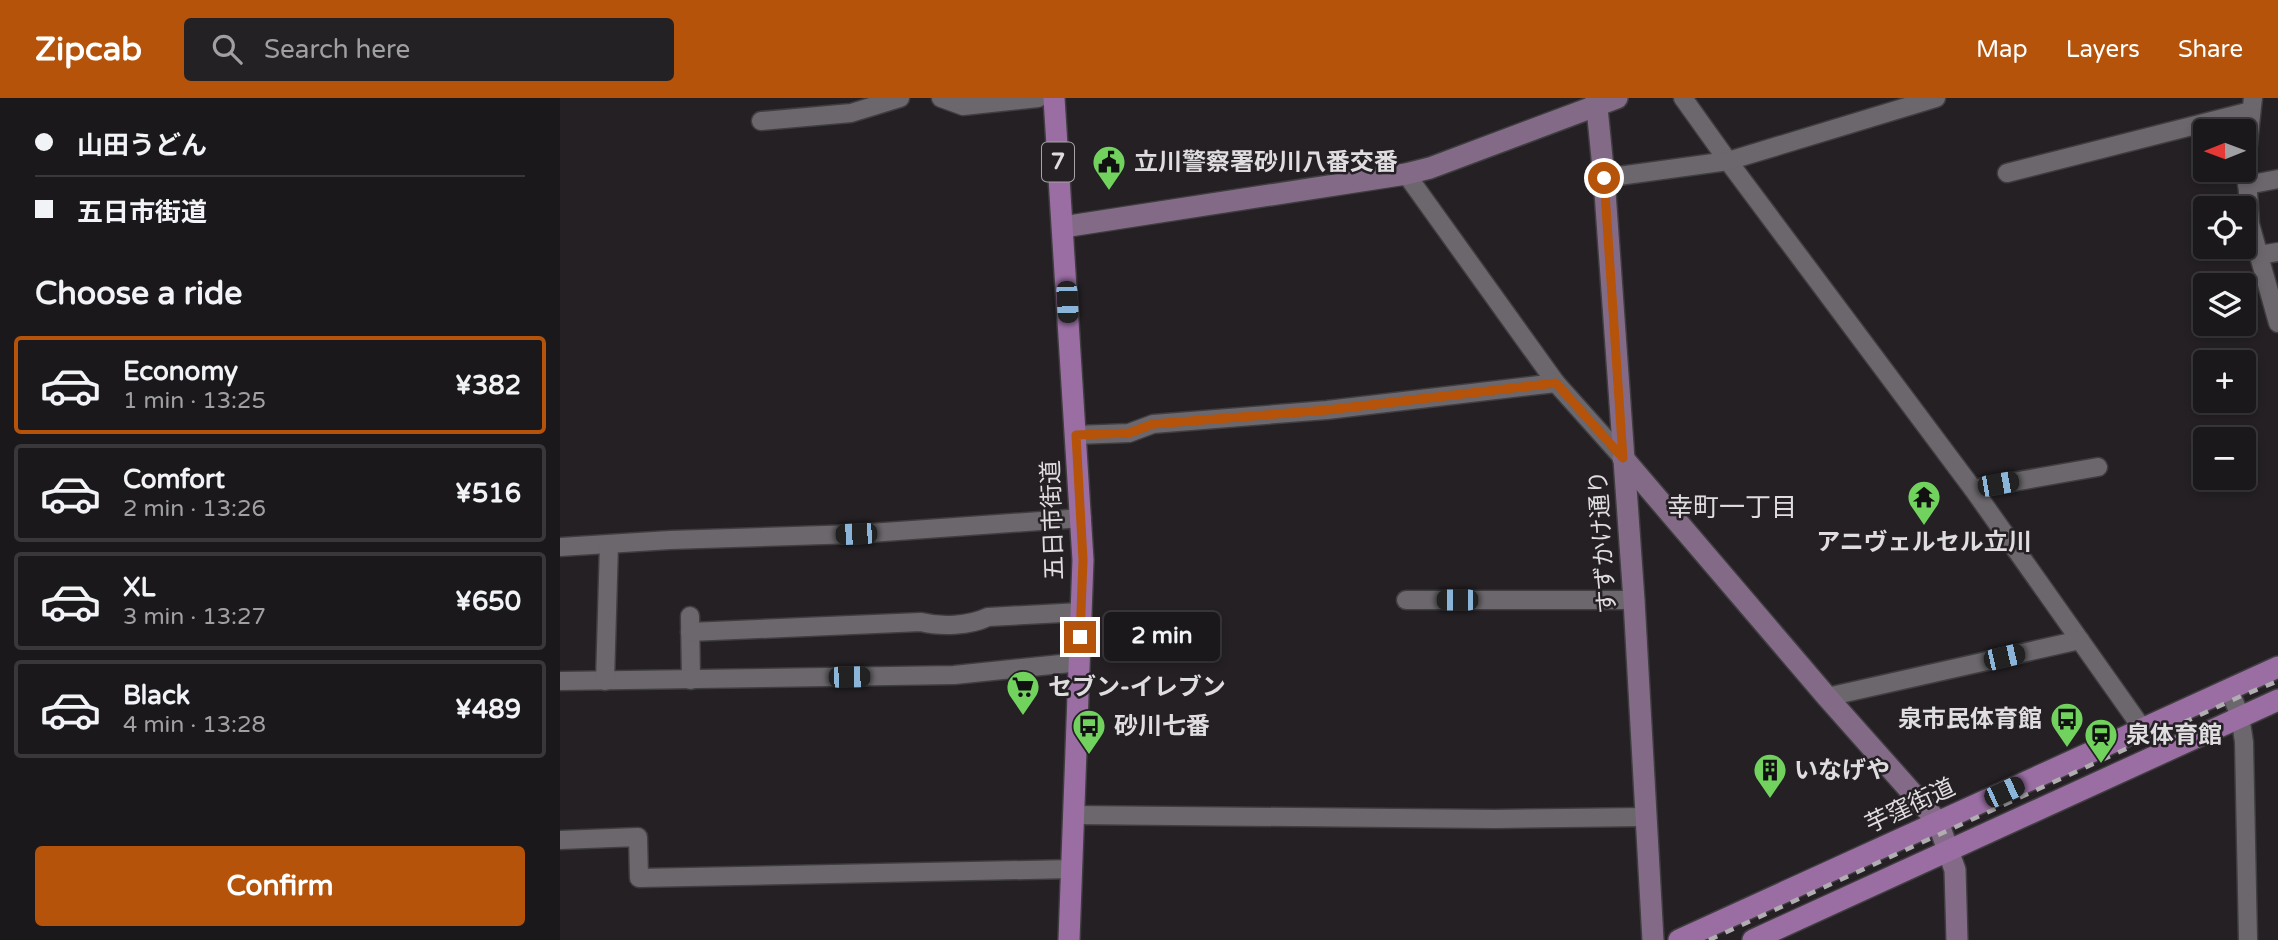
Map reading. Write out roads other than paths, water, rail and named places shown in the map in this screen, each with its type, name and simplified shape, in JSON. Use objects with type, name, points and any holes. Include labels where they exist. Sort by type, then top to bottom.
[{"type":"main road","name":"五日市街道","points":[[1054,98],[1082,518],[1082,612],[1069,940]]},
{"type":"main road","name":"芋窪街道","points":[[1679,940],[2278,667]]},
{"type":"main road","points":[[1753,940],[2278,700]]},
{"type":"street","points":[[761,121],[851,113],[900,98]]},
{"type":"street","points":[[941,98],[963,106],[1038,98]]},
{"type":"street","points":[[1063,227],[1406,174],[1430,168],[1596,102],[1617,98]]},
{"type":"street","points":[[1683,98],[1727,161],[1973,489],[2142,728]]},
{"type":"street","points":[[1604,178],[1727,161],[1936,98]]},
{"type":"street","name":"すずかけ通り","points":[[1596,102],[1604,178],[1634,600],[1644,817],[1653,940]]},
{"type":"street","points":[[2007,173],[2252,104],[2246,161],[2250,224],[2278,323]]},
{"type":"street","points":[[1406,174],[1556,383],[1938,822],[1955,870],[1957,940]]},
{"type":"street","points":[[2247,185],[2278,179]]},
{"type":"street","points":[[2259,255],[2278,252]]},
{"type":"street","points":[[1076,435],[1129,433],[1153,424],[1327,410],[1556,383]]},
{"type":"street","points":[[1973,489],[2098,467]]},
{"type":"street","points":[[560,547],[856,534],[1082,518]]},
{"type":"street","points":[[605,681],[609,544]]},
{"type":"street","points":[[1406,600],[1634,600]]},
{"type":"street","points":[[691,680],[690,624],[921,622],[932,625],[978,622],[988,617],[1082,612]]},
{"type":"street","points":[[1827,697],[2080,640]]},
{"type":"street","points":[[560,681],[954,675],[1080,662]]},
{"type":"street","points":[[2229,689],[2240,716],[2244,742],[2248,940]]},
{"type":"street","points":[[1074,815],[1495,819],[1644,817]]},
{"type":"street","points":[[560,840],[638,836],[639,878],[1072,869]]},
{"type":"railway","points":[[1709,940],[2278,681]]},
{"type":"place","name":"立川警察署砂川八番交番","points":[[1109,192]]},
{"type":"place","name":"アニヴェルセル立川","points":[[1924,527]]},
{"type":"place","name":"セブン-イレブン","points":[[1023,717]]},
{"type":"place","name":"泉市民体育館","points":[[2067,749]]},
{"type":"place","name":"砂川七番","points":[[1089,756]]},
{"type":"place","name":"泉体育館","points":[[2101,765]]},
{"type":"place","name":"いなげや","points":[[1770,800]]},
{"type":"district","name":"幸町一丁目","points":[[1732,507]]}]
